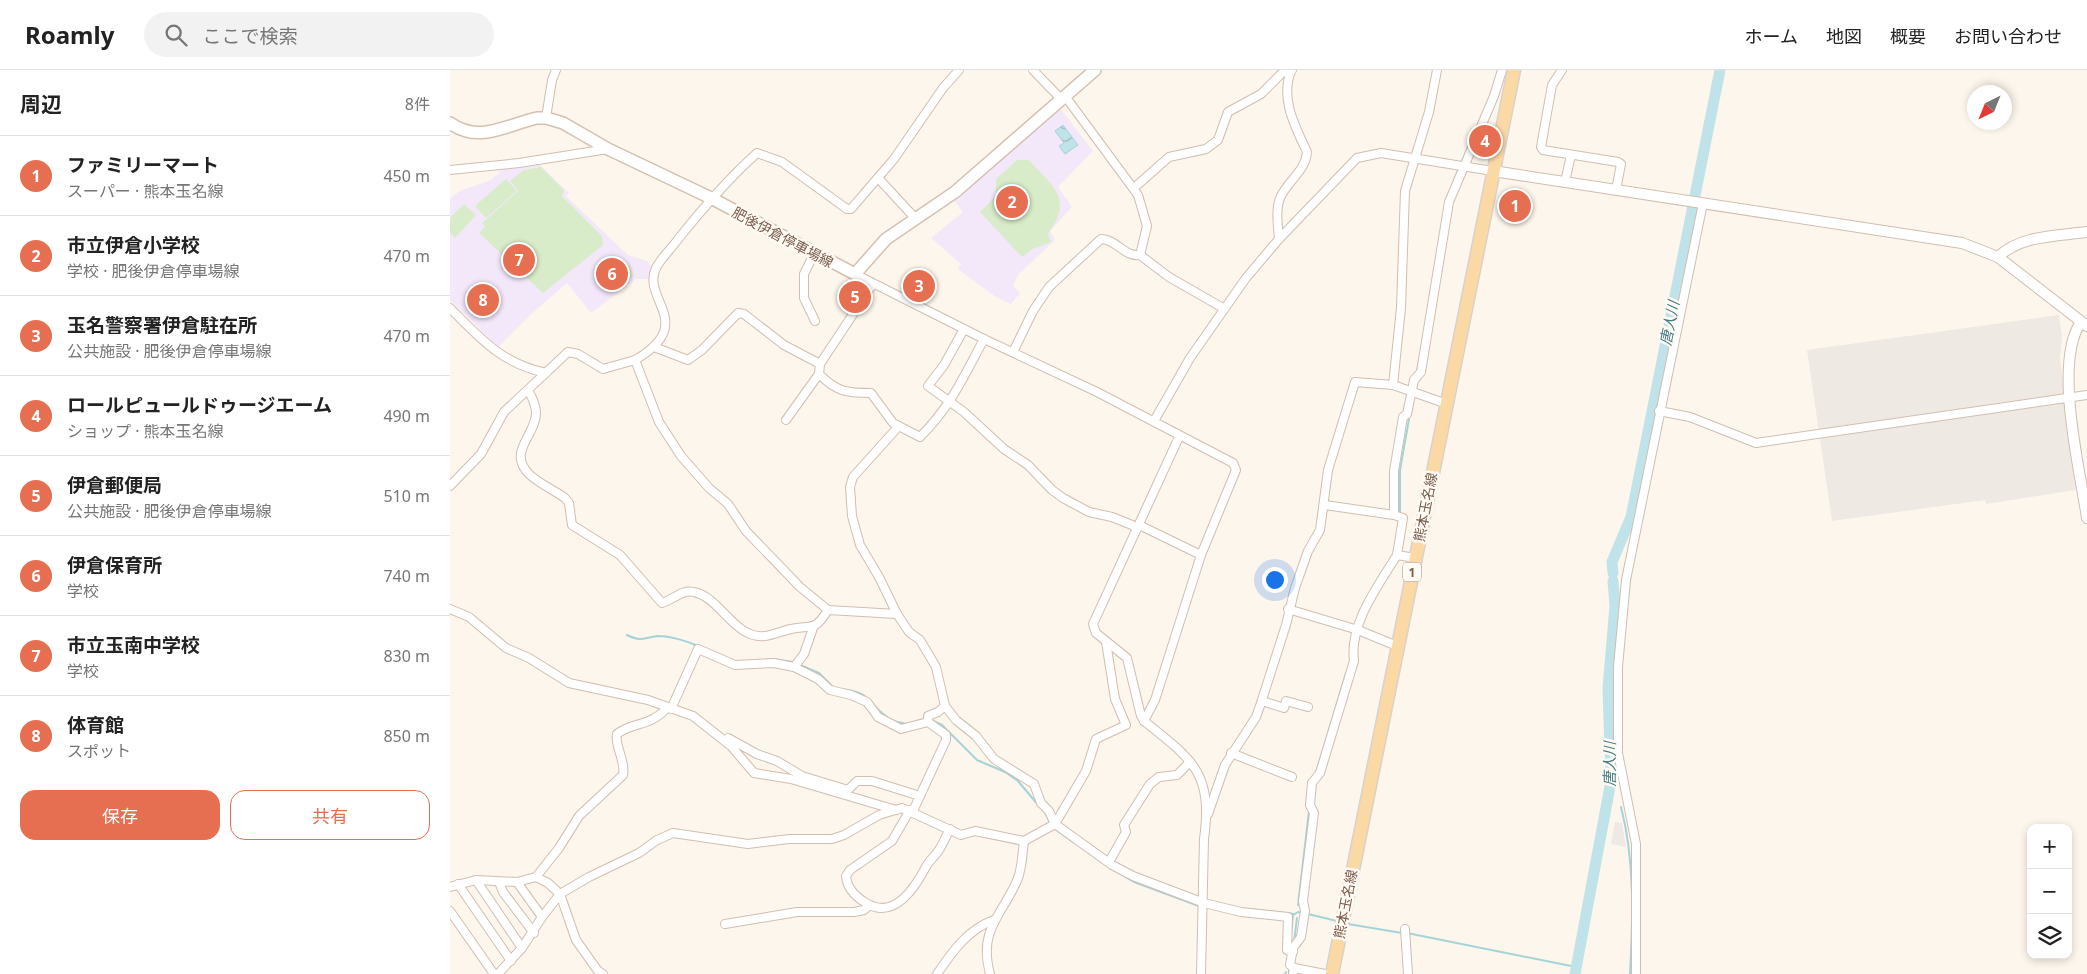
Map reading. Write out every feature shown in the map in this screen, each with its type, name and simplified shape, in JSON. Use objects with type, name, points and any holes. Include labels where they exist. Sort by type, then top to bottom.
[{"type":"main road","points":[[855,274],[886,239],[955,192],[1095,70]]},
{"type":"main road","name":"熊本玉名線","points":[[1332,974],[1514,70]]},
{"type":"main road","points":[[450,123],[472,134],[482,134],[520,122],[546,118]]},
{"type":"main road","name":"肥後伊倉停車場線","points":[[546,118],[563,124],[608,149],[711,198],[855,274]]},
{"type":"street","points":[[546,118],[552,80],[556,70]]},
{"type":"street","points":[[450,486],[481,454],[504,412],[568,352],[578,354],[603,369],[635,360],[654,347],[666,325],[665,315],[654,284],[656,267],[711,198],[756,153],[782,162],[847,209],[850,209],[894,159],[943,88],[959,70]]},
{"type":"street","points":[[1033,70],[1064,98],[1134,188],[1146,216],[1147,226],[1140,255]]},
{"type":"street","points":[[1134,188],[1169,157],[1206,149],[1213,144],[1220,138],[1228,112],[1261,94],[1282,73],[1291,70]]},
{"type":"street","points":[[1279,239],[1278,203],[1305,164],[1307,157],[1307,152],[1289,107],[1286,84],[1291,70]]},
{"type":"street","points":[[1393,385],[1401,308],[1405,191],[1429,112],[1438,70]]},
{"type":"street","points":[[1397,516],[1394,471],[1403,417],[1407,414],[1414,380],[1421,372],[1449,202],[1459,166],[1494,96],[1502,70]]},
{"type":"street","points":[[1562,70],[1552,84],[1541,148],[1543,150],[1621,164],[1616,190]]},
{"type":"street","points":[[450,170],[518,163],[608,149]]},
{"type":"street","points":[[1154,421],[1190,358],[1224,308],[1279,239],[1356,158],[1381,153],[1413,160],[1962,243],[1998,257],[2084,324],[2075,330],[2072,340],[2067,381],[2087,518]]},
{"type":"street","points":[[1566,182],[1571,155]]},
{"type":"street","points":[[878,178],[916,219]]},
{"type":"street","points":[[1636,974],[1636,844],[1618,753],[1618,667],[1626,580],[1660,411],[1697,202]]},
{"type":"street","points":[[1998,257],[2008,248],[2019,242],[2087,232]]},
{"type":"street","points":[[1013,352],[1033,311],[1049,287],[1096,242],[1106,239],[1133,256],[1140,255],[1169,277],[1224,308]]},
{"type":"street","points":[[814,254],[804,274],[804,298],[815,321]]},
{"type":"street","points":[[855,274],[1154,421],[1179,437],[1232,463],[1236,470],[1201,555],[1155,700],[1144,721]]},
{"type":"street","points":[[786,420],[819,374],[820,364],[873,284]]},
{"type":"street","points":[[450,308],[495,352],[507,360],[546,373]]},
{"type":"street","points":[[654,347],[688,360],[702,350],[738,313],[744,314],[784,345],[820,364]]},
{"type":"street","points":[[964,329],[944,365],[928,386],[1004,449],[1028,465],[1063,498],[1089,512],[1112,517],[1201,555]]},
{"type":"street","points":[[819,374],[837,389],[846,393],[871,394],[893,424],[920,437],[950,403],[984,339]]},
{"type":"street","points":[[635,360],[659,422],[681,456],[709,488],[728,504],[746,531],[800,586],[828,610],[897,614]]},
{"type":"street","points":[[1201,974],[1204,839],[1207,817],[1230,753],[1256,716],[1262,701],[1286,625],[1288,609],[1308,551],[1320,530],[1325,505],[1328,470],[1355,382],[1393,385],[1447,404]]},
{"type":"street","points":[[528,390],[536,412],[535,420],[520,452],[523,466],[529,474],[565,498],[569,503],[572,525],[620,555],[656,598],[662,602],[686,591],[702,594],[742,629],[754,635],[763,636],[792,629],[813,628],[820,623],[828,610]]},
{"type":"street","points":[[1660,411],[1690,417],[1756,443],[2087,395]]},
{"type":"street","points":[[898,427],[853,477],[850,487],[852,516],[860,545],[879,577],[897,614],[909,632],[920,640],[936,667],[945,706],[956,720],[976,736],[994,759],[1034,784],[1042,803],[1049,811],[1055,824],[1109,862],[1134,876],[1204,903],[1242,912],[1288,917],[1287,950],[1293,952]]},
{"type":"street","points":[[1179,437],[1093,624],[1096,633],[1106,642],[1118,648],[1127,658],[1144,721],[1190,762],[1204,784],[1207,817]]},
{"type":"street","points":[[1325,505],[1403,518],[1397,555],[1370,598],[1358,630],[1353,652],[1354,661],[1320,773],[1312,783],[1310,804],[1314,813],[1303,901],[1305,914],[1301,937],[1293,952],[1290,966],[1293,971],[1325,974]]},
{"type":"street","points":[[1397,555],[1415,558]]},
{"type":"street","points":[[450,609],[469,617],[506,648],[529,658],[569,683],[620,693],[692,716],[713,730],[802,776],[848,790],[857,781],[872,782],[893,789],[906,790],[920,796]]},
{"type":"street","points":[[1288,609],[1358,630],[1398,646]]},
{"type":"street","points":[[795,664],[804,654],[813,628]]},
{"type":"street","points":[[498,974],[534,933],[542,917],[560,894],[589,877],[639,853],[656,840],[673,833],[748,844],[790,839],[832,840],[879,814],[896,810],[911,810],[961,835],[974,831],[1024,841],[1055,824],[1086,771],[1096,738],[1126,725],[1115,699],[1106,642]]},
{"type":"street","points":[[536,878],[579,816],[623,775],[624,768],[615,739],[617,734],[625,729],[652,721],[670,708],[698,649],[735,665],[795,664],[818,679],[830,690],[851,695],[867,702],[878,717],[902,728],[928,720],[945,706]]},
{"type":"street","points":[[1262,701],[1284,708],[1286,701],[1308,707]]},
{"type":"street","points":[[928,720],[946,735],[946,740],[920,796],[892,841],[850,870],[846,876],[852,892],[870,905],[886,906],[900,901],[909,895],[928,864],[940,850],[950,830]]},
{"type":"street","points":[[713,730],[731,746],[754,773],[791,780],[896,810]]},
{"type":"street","points":[[1230,753],[1292,777]]},
{"type":"street","points":[[1109,862],[1126,832],[1124,825],[1150,784],[1159,777],[1177,775],[1190,762]]},
{"type":"street","points":[[990,974],[987,954],[989,932],[994,920],[1015,886],[1020,871],[1024,841]]},
{"type":"street","points":[[450,887],[476,880],[516,882],[536,878],[548,883],[560,894],[576,940],[598,971],[603,974]]},
{"type":"street","points":[[476,880],[522,948]]},
{"type":"street","points":[[499,882],[503,892],[534,933]]},
{"type":"street","points":[[516,882],[542,917]]},
{"type":"street","points":[[458,884],[511,961]]},
{"type":"street","points":[[725,924],[797,912],[854,912],[864,910],[870,905]]},
{"type":"street","points":[[450,911],[494,974]]},
{"type":"street","points":[[937,974],[956,946],[983,924],[994,920]]},
{"type":"street","points":[[1405,932],[1408,974]]},
{"type":"shaded area","points":[[1060,108],[1093,151],[1058,187],[1072,207],[1050,231],[1055,240],[1018,275],[1013,286],[1020,293],[1011,304],[993,295],[958,269],[961,264],[931,238],[963,212],[952,198]]},
{"type":"shaded area","points":[[539,164],[569,193],[566,196],[628,255],[647,261],[653,269],[650,279],[636,279],[591,313],[567,283],[529,316],[498,347],[450,300],[450,198],[460,191],[491,180],[504,167]]},
{"type":"shaded area","points":[[2059,315],[2062,335],[2060,358],[2076,490],[1986,504],[1985,500],[1832,521],[1807,350]]},
{"type":"shaded area","points":[[1615,822],[1622,823],[1626,847],[1611,844]]},
{"type":"green space","points":[[1017,160],[1029,160],[1052,186],[1060,202],[1056,222],[1048,234],[1051,242],[1033,249],[1022,257],[980,212],[996,196],[996,179]]},
{"type":"green space","points":[[541,167],[564,190],[562,196],[602,236],[603,245],[543,293],[479,233],[485,227],[482,223],[518,191],[510,181],[524,170]]},
{"type":"green space","points":[[506,179],[517,191],[486,218],[475,206]]},
{"type":"green space","points":[[464,204],[476,215],[455,238],[450,233],[450,218]]},
{"type":"green space","points":[[619,257],[631,267],[633,277],[620,285],[616,281],[611,285],[600,281],[595,275],[613,258]]},
{"type":"water","points":[[1063,125],[1078,145],[1065,154],[1059,146],[1064,143],[1055,131]]},
{"type":"waterway","name":"唐人川","points":[[1613,573],[1612,562],[1631,517],[1720,70]]},
{"type":"waterway","points":[[1461,164],[1487,104]]},
{"type":"waterway","points":[[1455,178],[1459,168]]},
{"type":"waterway","points":[[1417,371],[1420,356]]},
{"type":"waterway","points":[[1400,515],[1400,470],[1409,419]]},
{"type":"waterway","name":"唐人川","points":[[1575,974],[1611,781],[1608,688],[1615,606],[1613,581]]},
{"type":"waterway","points":[[627,635],[640,639],[658,636],[668,637],[698,646]]},
{"type":"waterway","points":[[766,660],[773,659],[793,662]]},
{"type":"waterway","points":[[800,665],[819,673],[833,687]]},
{"type":"waterway","points":[[1316,773],[1346,673]]},
{"type":"waterway","points":[[840,689],[850,690],[863,695],[887,717]]},
{"type":"waterway","points":[[893,721],[907,724],[924,719]]},
{"type":"waterway","points":[[931,720],[942,725],[977,760],[1005,772],[1018,781],[1039,806]]},
{"type":"waterway","points":[[1621,807],[1626,827],[1631,869],[1632,932],[1630,974]]},
{"type":"waterway","points":[[1044,811],[1050,822]]},
{"type":"waterway","points":[[1298,905],[1309,811]]},
{"type":"waterway","points":[[1055,829],[1073,842]]},
{"type":"waterway","points":[[1112,869],[1134,882],[1199,906]]},
{"type":"waterway","points":[[1249,909],[1294,914]]},
{"type":"waterway","points":[[1291,934],[1293,915],[1298,912],[1303,913]]},
{"type":"waterway","points":[[1308,914],[1337,921]]},
{"type":"waterway","points":[[1294,942],[1297,918]]},
{"type":"waterway","points":[[1348,924],[1402,933]]},
{"type":"waterway","points":[[1407,933],[1576,967]]},
{"type":"waterway","points":[[1289,969],[1289,974]]},
{"type":"place","name":"ロールピュールドゥージエーム","points":[[1485,141]]},
{"type":"place","name":"市立伊倉小学校","points":[[1012,202]]},
{"type":"place","name":"ファミリーマート","points":[[1515,206]]},
{"type":"place","name":"市立玉南中学校","points":[[519,260]]},
{"type":"place","name":"伊倉保育所","points":[[612,274]]},
{"type":"place","name":"玉名警察署伊倉駐在所","points":[[919,286]]},
{"type":"place","name":"伊倉郵便局","points":[[855,297]]},
{"type":"place","name":"体育館","points":[[483,300]]}]
